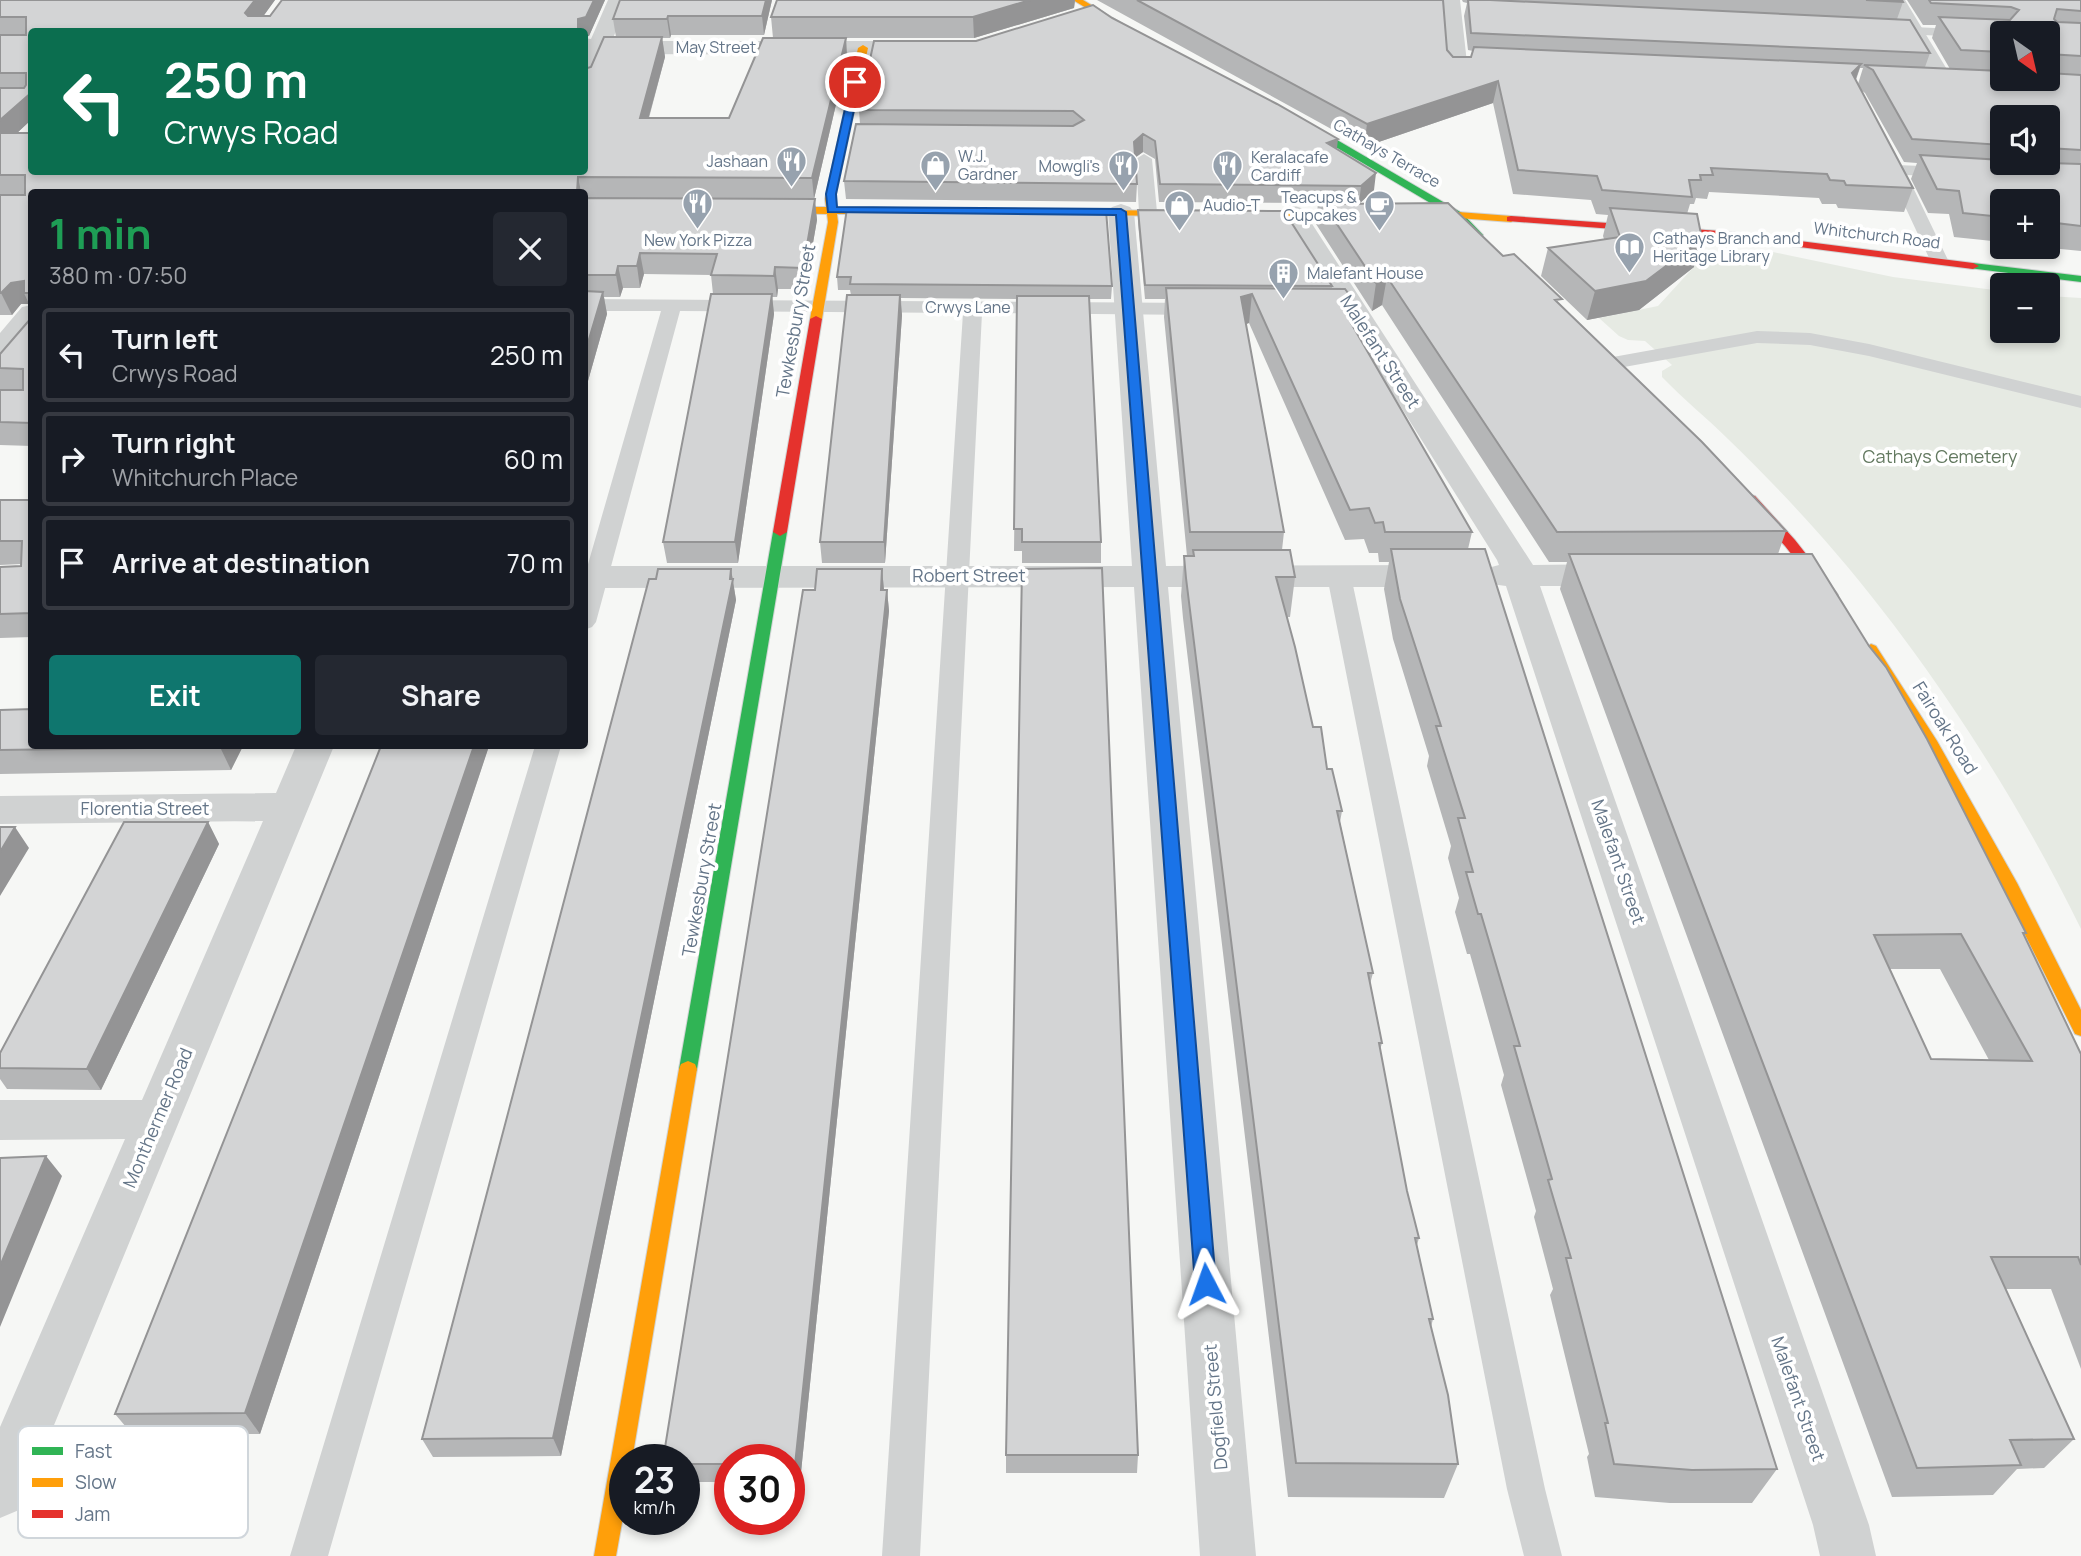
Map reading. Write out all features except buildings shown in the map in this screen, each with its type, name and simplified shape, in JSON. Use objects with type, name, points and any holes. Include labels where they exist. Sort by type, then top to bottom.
[{"type":"street","points":[[588,64],[592,46],[618,0]]},
{"type":"street","points":[[1895,0],[1943,81]]},
{"type":"street","points":[[1450,7],[1462,63]]},
{"type":"street","points":[[1080,10],[1149,41]]},
{"type":"street","name":"May Street","points":[[592,46],[925,48]]},
{"type":"street","name":"Tewkesbury Street","points":[[606,1556],[833,222],[831,194],[851,135],[863,48]]},
{"type":"street","points":[[1918,80],[1971,83]]},
{"type":"street","name":"Cathays Terrace","points":[[1274,108],[1458,215]]},
{"type":"street","points":[[751,209],[914,211]]},
{"type":"street","name":"Whitchurch Road","points":[[1038,212],[1458,215],[1720,234],[2081,279]]},
{"type":"street","name":"Dogfield Street","points":[[1134,212],[1128,308],[1228,1556]]},
{"type":"street","name":"Malefant Street","points":[[1292,213],[1339,309],[1514,560],[1836,1511],[1848,1556]]},
{"type":"street","points":[[1458,215],[1486,243]]},
{"type":"street","points":[[0,351],[28,318]]},
{"type":"street","points":[[1608,359],[1632,382]]},
{"type":"street","points":[[1736,484],[1816,575],[1840,607]]},
{"type":"street","name":"Robert Street","points":[[592,577],[1640,575]]},
{"type":"street","points":[[1774,575],[1816,575]]},
{"type":"street","name":"Fairoak Road","points":[[1864,639],[1948,766],[2053,968],[2081,1029]]},
{"type":"street","name":"Monthermer Road","points":[[27,1426],[314,749]]},
{"type":"street","name":"Florentia Street","points":[[0,810],[289,807]]},
{"type":"street","points":[[0,1121],[158,1119]]},
{"type":"street","name":"Monthermer Road","points":[[0,1490],[18,1448]]},
{"type":"lane","points":[[1869,29],[1990,34]]},
{"type":"lane","points":[[1134,212],[1144,159]]},
{"type":"lane","points":[[1939,260],[1893,164],[1966,173]]},
{"type":"lane","name":"Crwys Lane","points":[[588,305],[1220,309]]},
{"type":"lane","points":[[588,600],[592,577],[672,305]]},
{"type":"lane","points":[[901,1556],[973,307]]},
{"type":"lane","points":[[1608,359],[1729,340],[1757,337],[1800,338],[1869,350],[2081,402]]},
{"type":"lane","points":[[1339,576],[1543,1556]]},
{"type":"lane","points":[[309,1556],[547,749]]},
{"type":"green space","name":"Cathays Cemetery","points":[[1768,251],[1893,277],[1990,289],[1990,343],[2060,343],[2060,297],[2081,298],[2081,929],[1994,771],[1925,667],[1851,571],[1739,450],[1662,377],[1662,371],[1672,365],[1645,341],[1628,340],[1619,336],[1599,318],[1658,306],[1702,258],[1767,264]]},
{"type":"traffic: fast","points":[[1293,118],[1458,215],[1478,235]]},
{"type":"traffic: fast","points":[[1973,266],[2081,279]]},
{"type":"traffic: fast","points":[[688,1069],[780,532]]},
{"type":"traffic: slow","points":[[1077,0],[1132,32]]},
{"type":"traffic: slow","points":[[816,319],[833,222],[830,199],[863,48]]},
{"type":"traffic: slow","points":[[764,210],[899,211]]},
{"type":"traffic: slow","points":[[1054,212],[1458,215],[1511,219]]},
{"type":"traffic: slow","points":[[1871,649],[1929,741],[1983,835],[2034,931],[2081,1029]]},
{"type":"traffic: slow","points":[[605,1556],[688,1069]]},
{"type":"traffic: jam","points":[[1511,219],[1720,234],[1973,266]]},
{"type":"traffic: jam","points":[[780,532],[816,319]]},
{"type":"traffic: jam","points":[[1750,499],[1790,543],[1831,595]]},
{"type":"place","name":"Jashaan","points":[[791,188]]},
{"type":"place","name":"W.J. Gardner","points":[[935,192]]},
{"type":"place","name":"Mowgli's","points":[[1123,193]]},
{"type":"place","name":"Keralacafe Cardiff","points":[[1228,193]]},
{"type":"place","name":"New York Pizza","points":[[698,230]]},
{"type":"place","name":"Audio-T","points":[[1180,232]]},
{"type":"place","name":"Teacups & Cupcakes","points":[[1380,233]]},
{"type":"place","name":"Cathays Branch and Heritage Library","points":[[1630,274]]},
{"type":"place","name":"Malefant House","points":[[1284,300]]},
{"type":"route","points":[[855,82],[830,199],[831,210],[1121,212],[1206,1284]]}]
